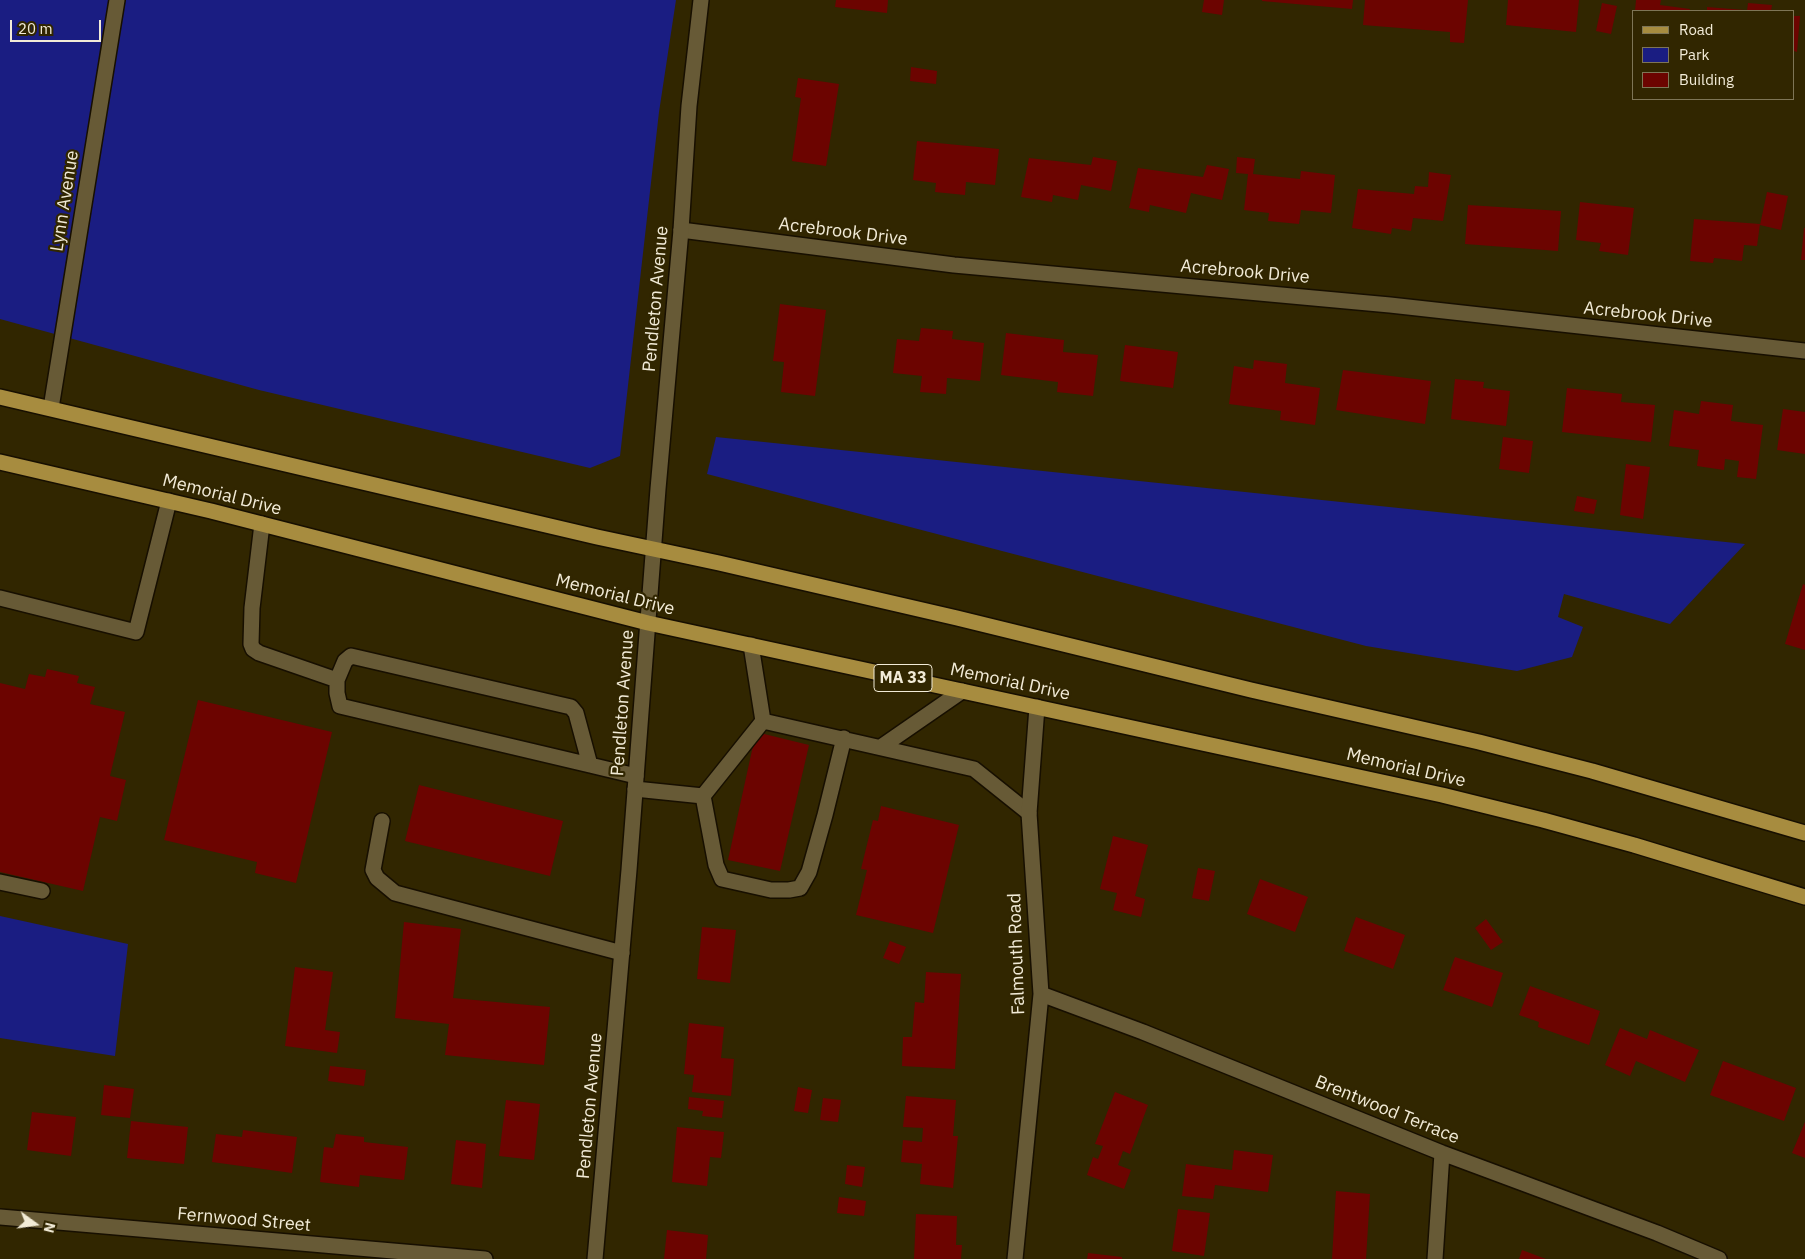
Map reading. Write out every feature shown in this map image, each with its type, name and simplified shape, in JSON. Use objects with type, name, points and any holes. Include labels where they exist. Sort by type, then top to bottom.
[{"type":"main road","points":[[0,397],[957,618],[1251,690],[1479,742],[1592,771],[1805,833]]},
{"type":"main road","name":"Memorial Drive","points":[[0,462],[262,524],[648,623],[1442,795],[1544,820],[1697,863],[1805,897]]},
{"type":"street","name":"Lynn Avenue","points":[[50,408],[117,0]]},
{"type":"street","name":"Pendleton Avenue","points":[[595,1259],[636,782],[658,489],[681,230],[689,106],[701,0]]},
{"type":"street","name":"Acrebrook Drive","points":[[681,230],[954,265],[1350,301],[1805,351]]},
{"type":"street","points":[[0,598],[136,632],[169,501]]},
{"type":"street","points":[[262,524],[252,608],[251,644],[253,649],[259,653],[337,680]]},
{"type":"street","points":[[751,645],[763,721],[703,796],[716,865],[722,878],[771,890],[800,888],[809,872],[844,738]]},
{"type":"street","points":[[590,765],[576,713],[571,707],[351,656],[345,662],[337,680],[336,694],[340,706],[590,765],[636,782],[703,796]]},
{"type":"street","points":[[881,747],[962,690]]},
{"type":"street","name":"Falmouth Road","points":[[1015,1259],[1041,994],[1029,813],[1037,707]]},
{"type":"street","points":[[763,721],[974,769],[1029,813]]},
{"type":"street","points":[[382,821],[373,870],[377,878],[395,893],[622,953]]},
{"type":"street","points":[[0,882],[42,892]]},
{"type":"street","name":"Brentwood Terrace","points":[[1041,994],[1143,1032],[1442,1153],[1657,1233],[1719,1259]]},
{"type":"street","points":[[1435,1259],[1442,1153]]},
{"type":"street","name":"Fernwood Street","points":[[0,1217],[485,1259]]},
{"type":"green space","points":[[0,0],[676,0],[659,112],[620,456],[590,468],[259,390],[0,319]]},
{"type":"green space","points":[[716,437],[1745,544],[1670,624],[1564,594],[1558,617],[1583,627],[1572,657],[1517,671],[1366,646],[707,474]]},
{"type":"green space","points":[[0,916],[128,944],[115,1056],[0,1038]]},
{"type":"building","points":[[836,0],[888,0],[887,13],[835,7]]},
{"type":"building","points":[[1204,0],[1224,0],[1222,15],[1202,12]]},
{"type":"building","points":[[1262,0],[1353,0],[1352,9]]},
{"type":"building","points":[[1365,0],[1468,0],[1464,43],[1450,42],[1450,32],[1363,25]]},
{"type":"building","points":[[1508,0],[1579,0],[1576,32],[1506,25]]},
{"type":"building","points":[[1636,0],[1661,0],[1660,5],[1690,9],[1690,10],[1635,10]]},
{"type":"building","points":[[1602,3],[1617,6],[1611,34],[1596,31]]},
{"type":"building","points":[[1748,3],[1772,5],[1771,10],[1747,10]]},
{"type":"building","points":[[1707,7],[1744,10],[1707,10]]},
{"type":"building","points":[[1795,16],[1800,16],[1797,52],[1795,51]]},
{"type":"building","points":[[911,67],[937,71],[936,84],[910,81]]},
{"type":"building","points":[[798,78],[839,84],[826,166],[792,161],[801,98],[795,97]]},
{"type":"building","points":[[917,141],[999,149],[995,185],[966,182],[965,195],[935,192],[936,183],[913,180]]},
{"type":"building","points":[[1093,157],[1117,161],[1111,191],[1081,185],[1078,200],[1053,195],[1052,202],[1021,197],[1029,158],[1091,165]]},
{"type":"building","points":[[1237,157],[1255,159],[1253,174],[1300,179],[1301,171],[1335,175],[1331,213],[1301,210],[1299,224],[1268,221],[1269,213],[1244,210],[1248,174],[1236,173]]},
{"type":"building","points":[[1207,165],[1229,169],[1222,200],[1191,193],[1186,213],[1150,205],[1149,212],[1129,208],[1138,168],[1203,177]]},
{"type":"building","points":[[1429,172],[1451,175],[1443,221],[1413,218],[1411,231],[1392,228],[1391,234],[1352,228],[1358,189],[1414,194],[1415,186],[1428,187]]},
{"type":"building","points":[[1767,192],[1788,196],[1781,230],[1760,225]]},
{"type":"building","points":[[1580,202],[1634,208],[1628,255],[1599,251],[1601,243],[1576,240]]},
{"type":"building","points":[[1468,205],[1561,211],[1558,251],[1465,244]]},
{"type":"building","points":[[1694,219],[1760,224],[1757,246],[1744,245],[1742,261],[1714,258],[1713,263],[1690,261]]},
{"type":"building","points":[[1804,228],[1805,260],[1801,260]]},
{"type":"building","points":[[780,304],[826,310],[815,396],[781,392],[784,362],[773,361]]},
{"type":"building","points":[[921,328],[953,331],[952,339],[984,343],[980,381],[947,378],[946,394],[920,392],[922,376],[893,373],[897,339],[919,341]]},
{"type":"building","points":[[1006,333],[1064,340],[1063,352],[1098,355],[1093,396],[1057,392],[1058,382],[1001,375]]},
{"type":"building","points":[[1125,345],[1178,352],[1173,388],[1120,381]]},
{"type":"building","points":[[1254,360],[1287,364],[1285,383],[1320,388],[1315,425],[1280,420],[1281,411],[1229,404],[1234,366],[1253,369]]},
{"type":"building","points":[[1343,370],[1431,381],[1425,424],[1336,410]]},
{"type":"building","points":[[1455,379],[1484,382],[1483,388],[1510,391],[1506,426],[1451,419]]},
{"type":"building","points":[[1567,388],[1622,394],[1621,402],[1655,405],[1651,442],[1562,432]]},
{"type":"building","points":[[1701,401],[1733,405],[1731,421],[1763,425],[1756,479],[1737,477],[1739,461],[1725,459],[1724,470],[1697,466],[1699,450],[1669,446],[1674,410],[1699,414]]},
{"type":"building","points":[[1783,409],[1805,412],[1805,454],[1777,450]]},
{"type":"building","points":[[1503,437],[1533,441],[1529,473],[1499,469]]},
{"type":"building","points":[[1626,464],[1650,467],[1643,519],[1620,515]]},
{"type":"building","points":[[1577,496],[1597,500],[1594,514],[1574,511]]},
{"type":"building","points":[[1803,584],[1805,585],[1805,650],[1785,644]]},
{"type":"building","points":[[47,669],[79,676],[77,683],[95,687],[90,704],[125,712],[110,776],[126,780],[117,821],[100,817],[83,891],[0,872],[0,683],[25,689],[29,674],[45,677]]},
{"type":"building","points":[[198,700],[332,732],[296,883],[255,873],[257,862],[164,840]]},
{"type":"building","points":[[756,732],[809,745],[780,871],[728,860]]},
{"type":"building","points":[[419,785],[563,821],[550,876],[405,841]]},
{"type":"building","points":[[881,806],[959,825],[933,933],[856,915],[867,870],[861,869],[873,820],[878,821]]},
{"type":"building","points":[[1113,836],[1148,845],[1135,896],[1145,899],[1141,917],[1113,910],[1117,893],[1100,889]]},
{"type":"building","points":[[1198,868],[1215,871],[1209,901],[1192,898]]},
{"type":"building","points":[[1260,879],[1308,897],[1295,932],[1247,914]]},
{"type":"building","points":[[1356,917],[1405,935],[1393,969],[1344,951]]},
{"type":"building","points":[[1486,919],[1503,942],[1491,950],[1475,928]]},
{"type":"building","points":[[404,922],[461,929],[453,998],[550,1007],[544,1065],[445,1055],[449,1024],[395,1018]]},
{"type":"building","points":[[702,927],[736,930],[730,983],[697,979]]},
{"type":"building","points":[[890,941],[906,947],[899,964],[883,958]]},
{"type":"building","points":[[1455,957],[1503,973],[1492,1007],[1443,990]]},
{"type":"building","points":[[295,967],[333,972],[325,1030],[340,1032],[337,1053],[285,1046]]},
{"type":"building","points":[[926,972],[961,974],[955,1069],[902,1066],[903,1037],[912,1037],[915,1002],[924,1003]]},
{"type":"building","points":[[1530,986],[1600,1011],[1589,1045],[1538,1027],[1539,1022],[1519,1015]]},
{"type":"building","points":[[689,1023],[724,1027],[721,1058],[734,1059],[731,1096],[692,1092],[694,1075],[684,1074]]},
{"type":"building","points":[[1620,1028],[1647,1039],[1650,1030],[1699,1050],[1685,1082],[1636,1061],[1630,1076],[1605,1065]]},
{"type":"building","points":[[1723,1061],[1796,1088],[1784,1121],[1710,1095]]},
{"type":"building","points":[[330,1066],[366,1070],[364,1086],[328,1081]]},
{"type":"building","points":[[104,1085],[134,1089],[130,1118],[101,1115]]},
{"type":"building","points":[[798,1087],[812,1090],[808,1113],[794,1111]]},
{"type":"building","points":[[1115,1092],[1148,1105],[1130,1154],[1123,1151],[1118,1165],[1131,1170],[1124,1189],[1087,1175],[1093,1157],[1098,1159],[1103,1146],[1095,1144]]},
{"type":"building","points":[[906,1096],[956,1100],[953,1136],[958,1136],[953,1188],[920,1184],[922,1164],[901,1162],[903,1140],[922,1142],[923,1128],[903,1127]]},
{"type":"building","points":[[689,1097],[724,1101],[722,1118],[702,1116],[703,1111],[688,1109]]},
{"type":"building","points":[[823,1098],[841,1100],[838,1122],[820,1120]]},
{"type":"building","points":[[506,1100],[540,1104],[534,1160],[499,1156]]},
{"type":"building","points":[[32,1112],[76,1117],[71,1156],[27,1150]]},
{"type":"building","points":[[131,1121],[188,1127],[184,1164],[127,1158]]},
{"type":"building","points":[[1805,1122],[1805,1158],[1792,1153]]},
{"type":"building","points":[[677,1127],[724,1132],[721,1158],[710,1157],[707,1186],[672,1182]]},
{"type":"building","points":[[243,1130],[297,1137],[292,1173],[212,1162],[216,1134],[242,1137]]},
{"type":"building","points":[[336,1134],[364,1137],[364,1142],[408,1147],[404,1180],[360,1175],[359,1187],[320,1182],[324,1147],[333,1148]]},
{"type":"building","points":[[456,1140],[486,1144],[482,1188],[451,1184]]},
{"type":"building","points":[[1234,1150],[1273,1155],[1268,1192],[1215,1185],[1213,1199],[1182,1196],[1186,1164],[1232,1170]]},
{"type":"building","points":[[847,1165],[865,1167],[862,1187],[845,1184]]},
{"type":"building","points":[[1336,1191],[1370,1194],[1366,1259],[1332,1259]]},
{"type":"building","points":[[839,1197],[866,1201],[864,1216],[837,1213]]},
{"type":"building","points":[[1178,1209],[1210,1213],[1204,1256],[1172,1251]]},
{"type":"building","points":[[916,1214],[957,1216],[956,1245],[962,1245],[961,1259],[914,1259]]},
{"type":"building","points":[[667,1230],[708,1235],[706,1259],[664,1259]]},
{"type":"building","points":[[1522,1250],[1546,1259],[1519,1259]]},
{"type":"building","points":[[1088,1253],[1122,1257],[1122,1259],[1087,1259]]}]
